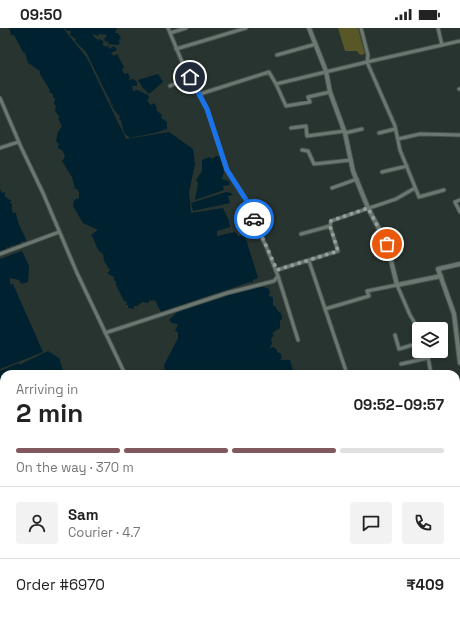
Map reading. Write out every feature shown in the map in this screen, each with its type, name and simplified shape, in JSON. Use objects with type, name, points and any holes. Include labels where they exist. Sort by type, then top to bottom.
[{"type":"street","points":[[168,28],[176,49],[207,109],[227,170],[250,206],[255,224],[277,270],[298,340]]},
{"type":"street","points":[[170,33],[186,28]]},
{"type":"street","points":[[176,49],[246,28]]},
{"type":"street","points":[[309,28],[326,71],[330,92],[345,132],[357,179],[368,208],[387,244],[397,285],[414,322]]},
{"type":"street","points":[[361,28],[368,55],[367,62],[395,128],[418,197],[444,190]]},
{"type":"street","points":[[438,28],[442,45]]},
{"type":"street","points":[[276,84],[326,71],[460,42]]},
{"type":"street","points":[[277,55],[316,44]]},
{"type":"street","points":[[200,94],[270,72],[286,106],[310,102],[308,97],[330,92]]},
{"type":"street","points":[[170,86],[190,77]]},
{"type":"street","points":[[0,98],[18,142],[43,193],[105,334],[123,370]]},
{"type":"street","points":[[291,128],[306,126],[307,136],[362,129]]},
{"type":"street","points":[[378,132],[395,128]]},
{"type":"street","points":[[398,139],[420,134],[460,135]]},
{"type":"street","points":[[0,148],[18,142]]},
{"type":"street","points":[[302,150],[308,151],[314,164],[351,160]]},
{"type":"street","points":[[382,172],[407,166]]},
{"type":"street","points":[[332,188],[357,179]]},
{"type":"street","points":[[277,270],[338,251],[330,226],[331,221],[396,199],[415,188]]},
{"type":"street","points":[[460,200],[455,202],[460,212]]},
{"type":"street","points":[[301,234],[330,226]]},
{"type":"street","points":[[0,254],[59,232]]},
{"type":"street","points":[[309,261],[346,370]]},
{"type":"street","points":[[460,264],[438,269],[454,314],[460,363]]},
{"type":"street","points":[[105,334],[220,296],[274,281],[278,276]]},
{"type":"street","points":[[325,309],[369,296],[367,291],[441,276]]},
{"type":"street","points":[[395,335],[399,349],[412,345]]},
{"type":"street","points":[[401,364],[428,358],[431,370]]},
{"type":"street","points":[[460,484],[460,509]]},
{"type":"shaded area","points":[[338,28],[358,28],[365,54],[360,55],[357,51],[345,51]]},
{"type":"water","points":[[9,28],[63,28],[87,58],[126,139],[169,132],[193,149],[195,164],[189,192],[191,213],[223,208],[230,227],[217,231],[217,236],[235,232],[238,236],[245,236],[258,278],[253,280],[252,283],[250,282],[161,312],[155,300],[151,301],[151,299],[148,303],[142,302],[139,305],[138,303],[138,306],[134,306],[134,309],[128,308],[128,305],[126,305],[127,302],[124,301],[116,285],[116,281],[114,281],[114,277],[107,273],[110,270],[104,261],[103,254],[99,251],[91,235],[98,230],[83,223],[73,206],[74,200],[79,198],[79,192],[75,189],[72,177],[62,161],[65,157],[63,151],[58,148],[58,145],[60,145],[56,141],[58,132],[62,126],[58,118],[60,117],[55,111],[55,98],[53,98],[53,94],[49,92],[50,90],[40,74],[40,71],[28,63],[25,53],[14,35],[11,35]]},
{"type":"water","points":[[64,28],[117,28],[115,33],[118,33],[121,38],[119,38],[121,40],[118,40],[120,42],[118,45],[108,44],[109,41],[107,42],[104,40],[107,35],[99,34],[98,36],[93,34],[93,36],[104,42],[102,44],[106,47],[108,45],[109,49],[114,46],[117,50],[111,53],[114,56],[117,54],[124,67],[122,70],[124,74],[128,73],[130,78],[128,80],[133,79],[137,82],[137,86],[132,86],[133,91],[137,90],[148,95],[149,98],[147,101],[151,105],[154,103],[157,108],[156,110],[162,115],[161,118],[167,122],[167,130],[165,129],[130,138],[124,133],[121,121],[119,119],[120,117],[112,107],[114,104],[110,104],[109,98],[86,52],[75,41],[76,39],[70,35],[71,31],[67,31]]},
{"type":"water","points":[[158,74],[163,82],[149,94],[138,80]]},
{"type":"water","points":[[216,156],[220,157],[224,172],[222,179],[229,181],[230,185],[223,186],[224,190],[195,200],[198,183],[196,180],[202,171],[202,160],[210,157],[212,159]]},
{"type":"water","points":[[0,189],[2,193],[5,192],[5,197],[12,201],[9,202],[12,204],[12,212],[16,213],[19,225],[26,240],[13,246],[11,245],[10,248],[7,247],[6,250],[0,251]]},
{"type":"water","points":[[226,192],[233,195],[228,196],[230,203],[193,211],[191,203]]},
{"type":"water","points":[[22,251],[29,266],[28,282],[21,284],[19,280],[10,278],[10,284],[13,284],[43,352],[0,369],[0,259]]},
{"type":"water","points":[[261,286],[269,289],[270,294],[268,295],[273,298],[273,306],[275,306],[281,313],[282,319],[280,321],[280,328],[272,333],[274,336],[271,338],[272,344],[269,348],[274,347],[277,352],[281,354],[282,359],[279,360],[290,360],[293,370],[165,370],[164,365],[178,338],[178,332],[175,331],[178,324],[172,323],[169,320],[177,312],[237,291]]},
{"type":"water","points":[[48,351],[59,358],[63,370],[2,370],[19,363],[20,365]]},
{"type":"way so far","points":[[254,219],[277,270],[338,251],[330,226],[331,221],[368,208],[387,244]]},
{"type":"route","points":[[190,77],[207,109],[227,170],[250,206],[254,219]]}]
